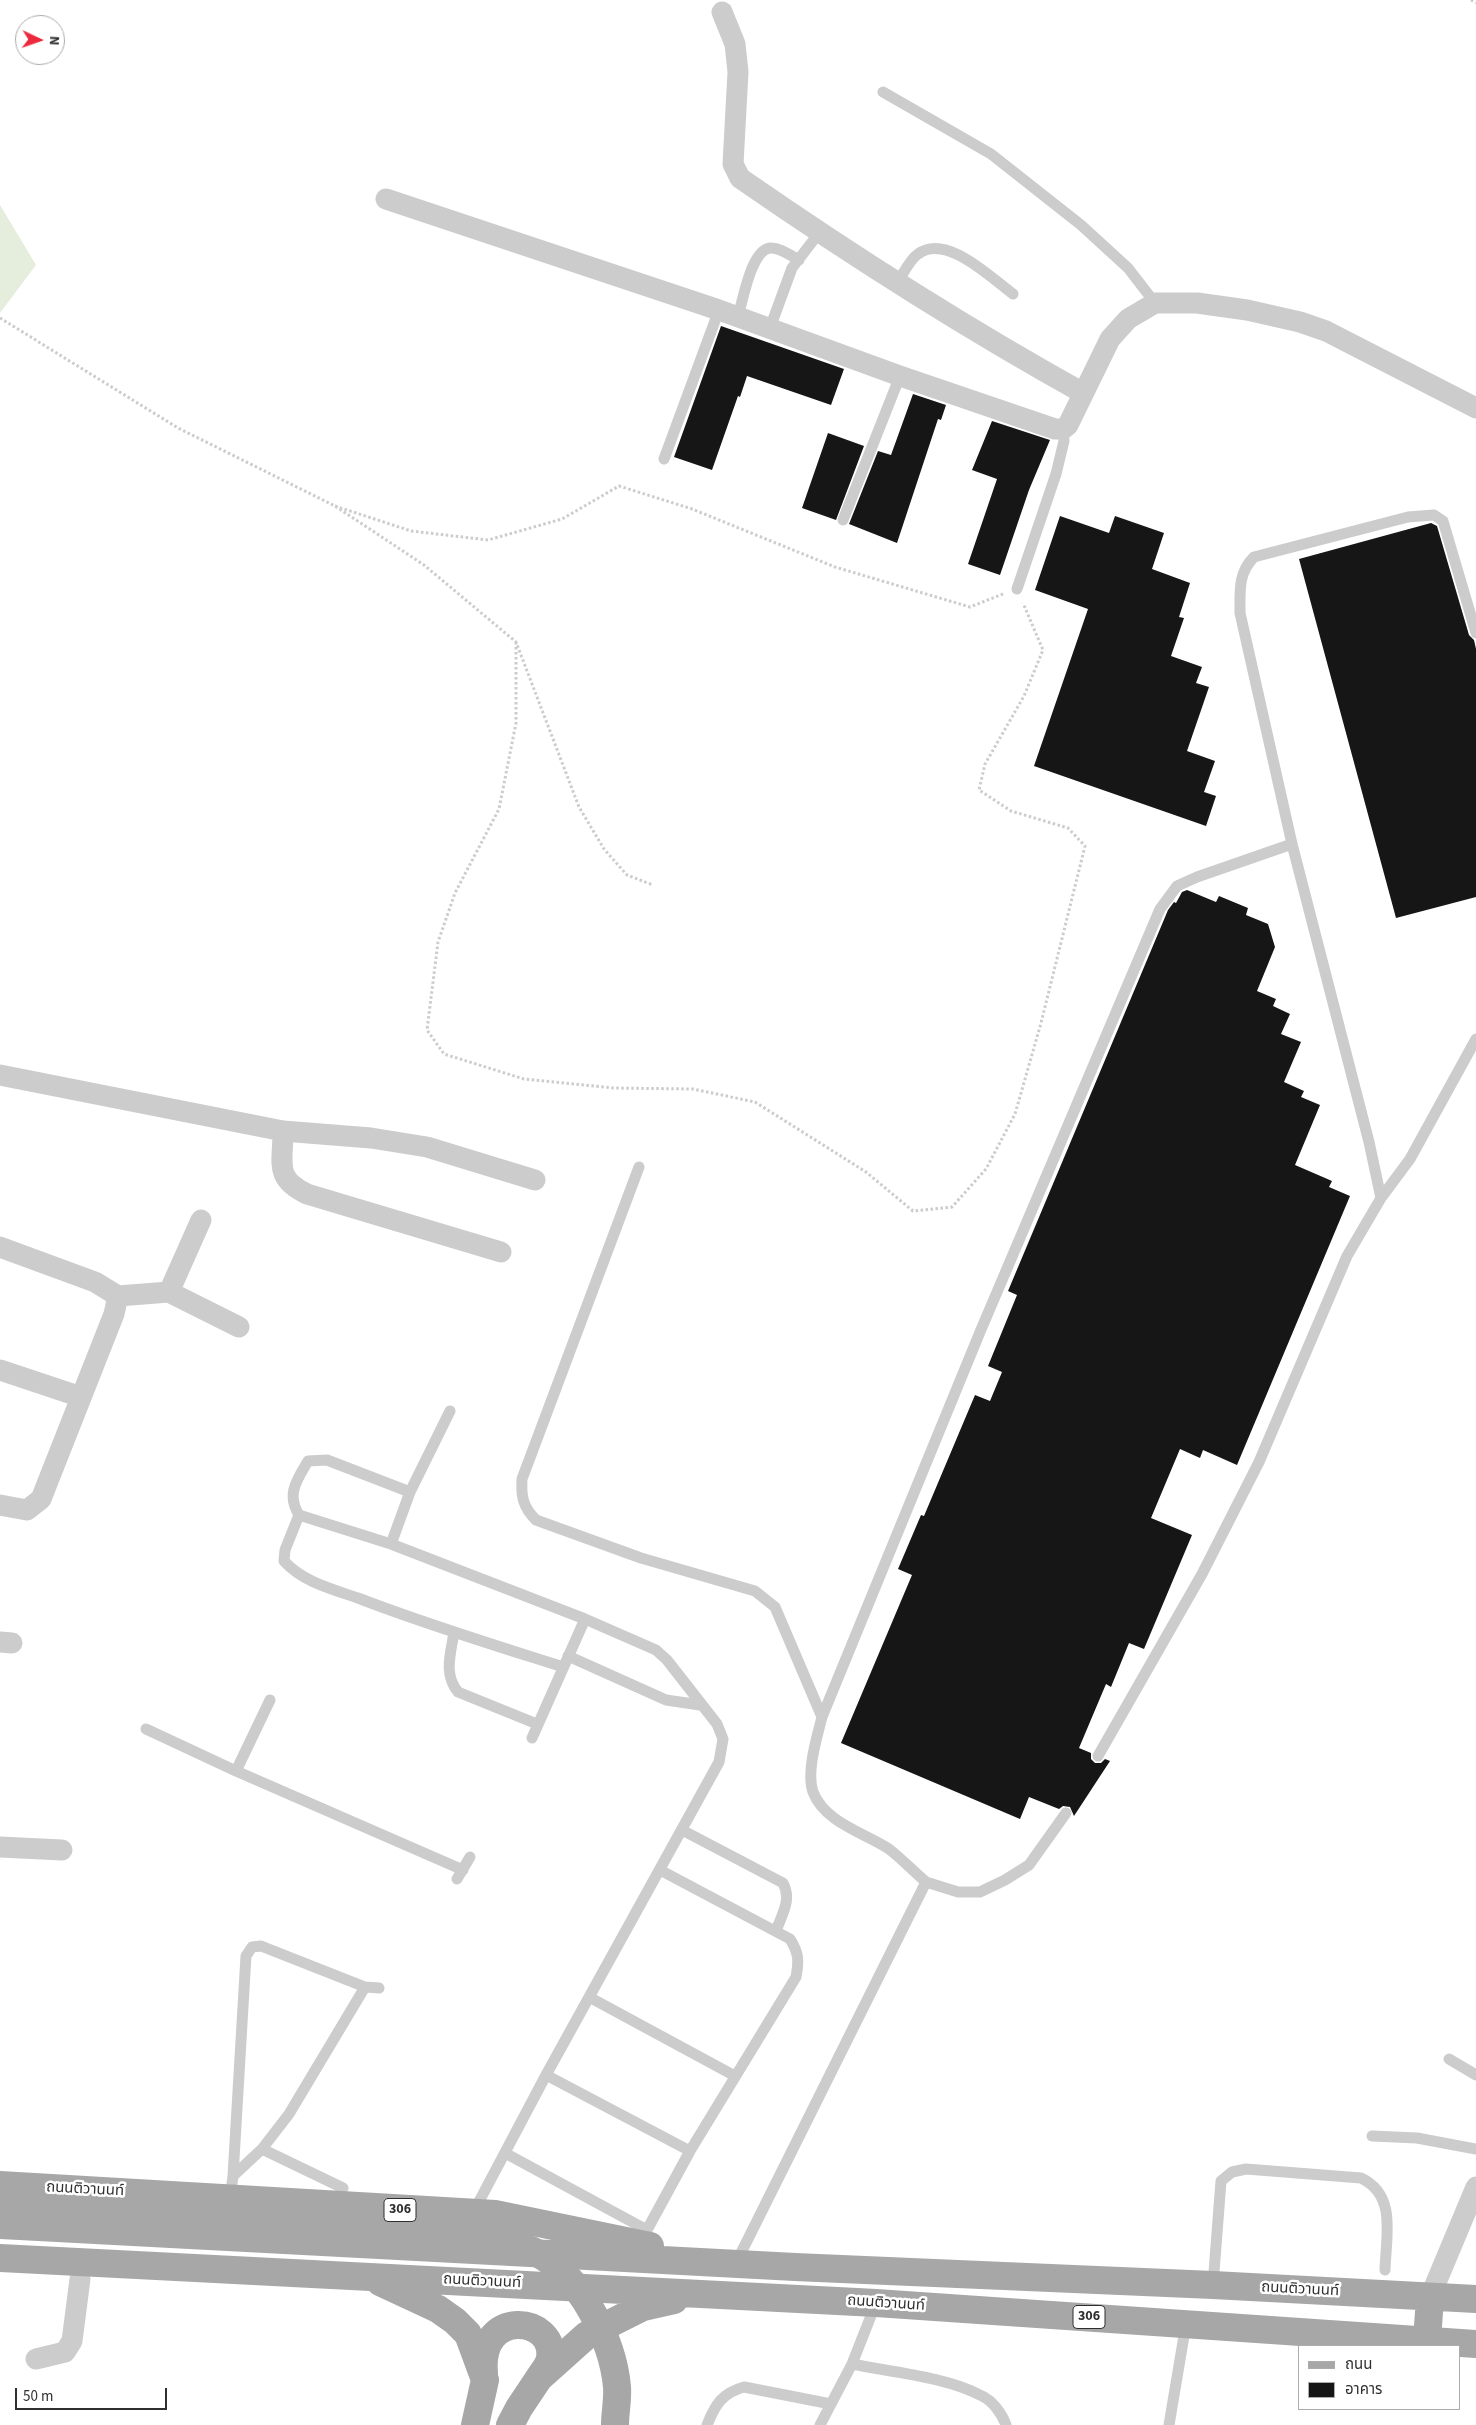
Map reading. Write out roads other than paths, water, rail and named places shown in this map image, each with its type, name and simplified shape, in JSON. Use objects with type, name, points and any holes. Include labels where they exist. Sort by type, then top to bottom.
[{"type":"main road","name":"ถนนติวานนท์","points":[[0,2185],[232,2187],[473,2214],[495,2214],[546,2224],[645,2237],[738,2259],[795,2267]]},
{"type":"main road","points":[[0,2205],[498,2238],[538,2253],[560,2270],[596,2317],[608,2347],[617,2386],[615,2425]]},
{"type":"main road","name":"ถนนติวานนท์","points":[[0,2225],[795,2267],[1213,2285],[1476,2300]]},
{"type":"main road","name":"ถนนติวานนท์","points":[[0,2258],[876,2303],[1476,2344]]},
{"type":"main road","name":"ถนนติวานนท์","points":[[0,2277],[80,2279],[295,2274]]},
{"type":"main road","points":[[368,2276],[430,2306],[455,2321],[468,2334],[485,2380]]},
{"type":"main road","points":[[539,2378],[554,2367],[587,2335],[617,2319],[643,2307],[702,2293]]},
{"type":"main road","points":[[1427,2341],[1430,2297]]},
{"type":"main road","points":[[474,2425],[485,2380],[484,2356],[487,2343],[497,2331],[509,2325],[523,2325],[536,2329],[544,2336],[549,2346],[550,2358],[510,2425]]},
{"type":"street","points":[[722,12],[735,44],[738,72],[733,164],[740,178],[819,233],[897,283],[992,342],[1083,393]]},
{"type":"street","points":[[386,199],[728,313],[900,376],[1055,429],[1063,429],[1068,425],[1110,339],[1128,319],[1155,303],[1197,303],[1247,310],[1300,322],[1326,331],[1476,408]]},
{"type":"street","points":[[0,1075],[282,1131],[371,1138],[427,1147],[535,1180]]},
{"type":"street","points":[[282,1131],[283,1174],[290,1186],[307,1194],[500,1252]]},
{"type":"street","points":[[169,1292],[201,1220]]},
{"type":"street","points":[[0,1247],[95,1282],[118,1296],[169,1292],[240,1327]]},
{"type":"street","points":[[0,1505],[27,1510],[41,1500],[114,1314],[118,1296]]},
{"type":"street","points":[[0,1370],[81,1397]]},
{"type":"street","points":[[0,1847],[62,1850]]},
{"type":"street","points":[[1430,2297],[1476,2187]]},
{"type":"street","points":[[36,2359],[65,2352],[72,2342],[80,2279]]},
{"type":"lane","points":[[883,92],[991,154],[1082,225],[1128,268],[1155,303]]},
{"type":"lane","points":[[770,328],[792,268],[819,233]]},
{"type":"lane","points":[[664,459],[728,313],[755,257],[763,250],[770,248],[780,249],[798,260]]},
{"type":"lane","points":[[897,283],[917,254],[934,248],[954,251],[1013,294]]},
{"type":"lane","points":[[843,520],[900,376]]},
{"type":"lane","points":[[1017,589],[1056,474],[1064,441],[1063,429]]},
{"type":"lane","points":[[1381,1198],[1369,1142],[1292,844],[1240,613],[1240,584],[1245,567],[1254,557],[1408,517],[1434,515],[1443,521],[1476,633]]},
{"type":"lane","points":[[1066,1812],[1029,1865],[980,1892],[958,1892],[926,1882],[889,1850],[844,1825],[824,1808],[813,1792],[811,1768],[822,1717],[984,1322],[1160,909],[1177,886],[1197,877],[1292,844]]},
{"type":"lane","points":[[1098,1756],[1202,1574],[1255,1470],[1347,1256],[1381,1198],[1410,1159],[1476,1039]]},
{"type":"lane","points":[[639,1167],[522,1479],[521,1497],[525,1509],[536,1520],[624,1551],[755,1591],[774,1607],[822,1717]]},
{"type":"lane","points":[[391,1544],[410,1492],[450,1411]]},
{"type":"lane","points":[[410,1492],[327,1460],[308,1461],[293,1487],[294,1507],[299,1515],[391,1544],[585,1619],[656,1650],[667,1660],[700,1705],[717,1724],[723,1739],[719,1762],[546,2075],[473,2214]]},
{"type":"lane","points":[[299,1515],[285,1550],[284,1561],[294,1572],[390,1610],[563,1667]]},
{"type":"lane","points":[[532,1738],[585,1619]]},
{"type":"lane","points":[[454,1632],[448,1669],[451,1684],[458,1692],[537,1724]]},
{"type":"lane","points":[[568,1656],[666,1700],[700,1705]]},
{"type":"lane","points":[[236,1771],[270,1700]]},
{"type":"lane","points":[[146,1729],[460,1875],[470,1858]]},
{"type":"lane","points":[[682,1830],[783,1883],[788,1892],[787,1902],[776,1931]]},
{"type":"lane","points":[[505,2153],[645,2237],[690,2151],[796,1976],[799,1959],[790,1939],[660,1870]]},
{"type":"lane","points":[[738,2259],[926,1882]]},
{"type":"lane","points":[[232,2187],[246,1956],[252,1947],[262,1946],[365,1987],[379,1988]]},
{"type":"lane","points":[[232,2187],[289,2114],[365,1987]]},
{"type":"lane","points":[[589,1997],[735,2076]]},
{"type":"lane","points":[[1449,2059],[1476,2075]]},
{"type":"lane","points":[[546,2075],[690,2151]]},
{"type":"lane","points":[[1372,2136],[1417,2138],[1476,2149]]},
{"type":"lane","points":[[262,2149],[343,2188]]},
{"type":"lane","points":[[1213,2285],[1220,2181],[1232,2172],[1246,2169],[1361,2178],[1373,2184],[1380,2192],[1387,2208],[1385,2270]]},
{"type":"lane","points":[[820,2425],[852,2364],[876,2303]]},
{"type":"lane","points":[[1170,2425],[1186,2324]]},
{"type":"lane","points":[[852,2364],[941,2382],[983,2396],[997,2408],[1006,2425]]},
{"type":"lane","points":[[707,2425],[720,2398],[731,2391],[744,2387],[832,2404]]}]
